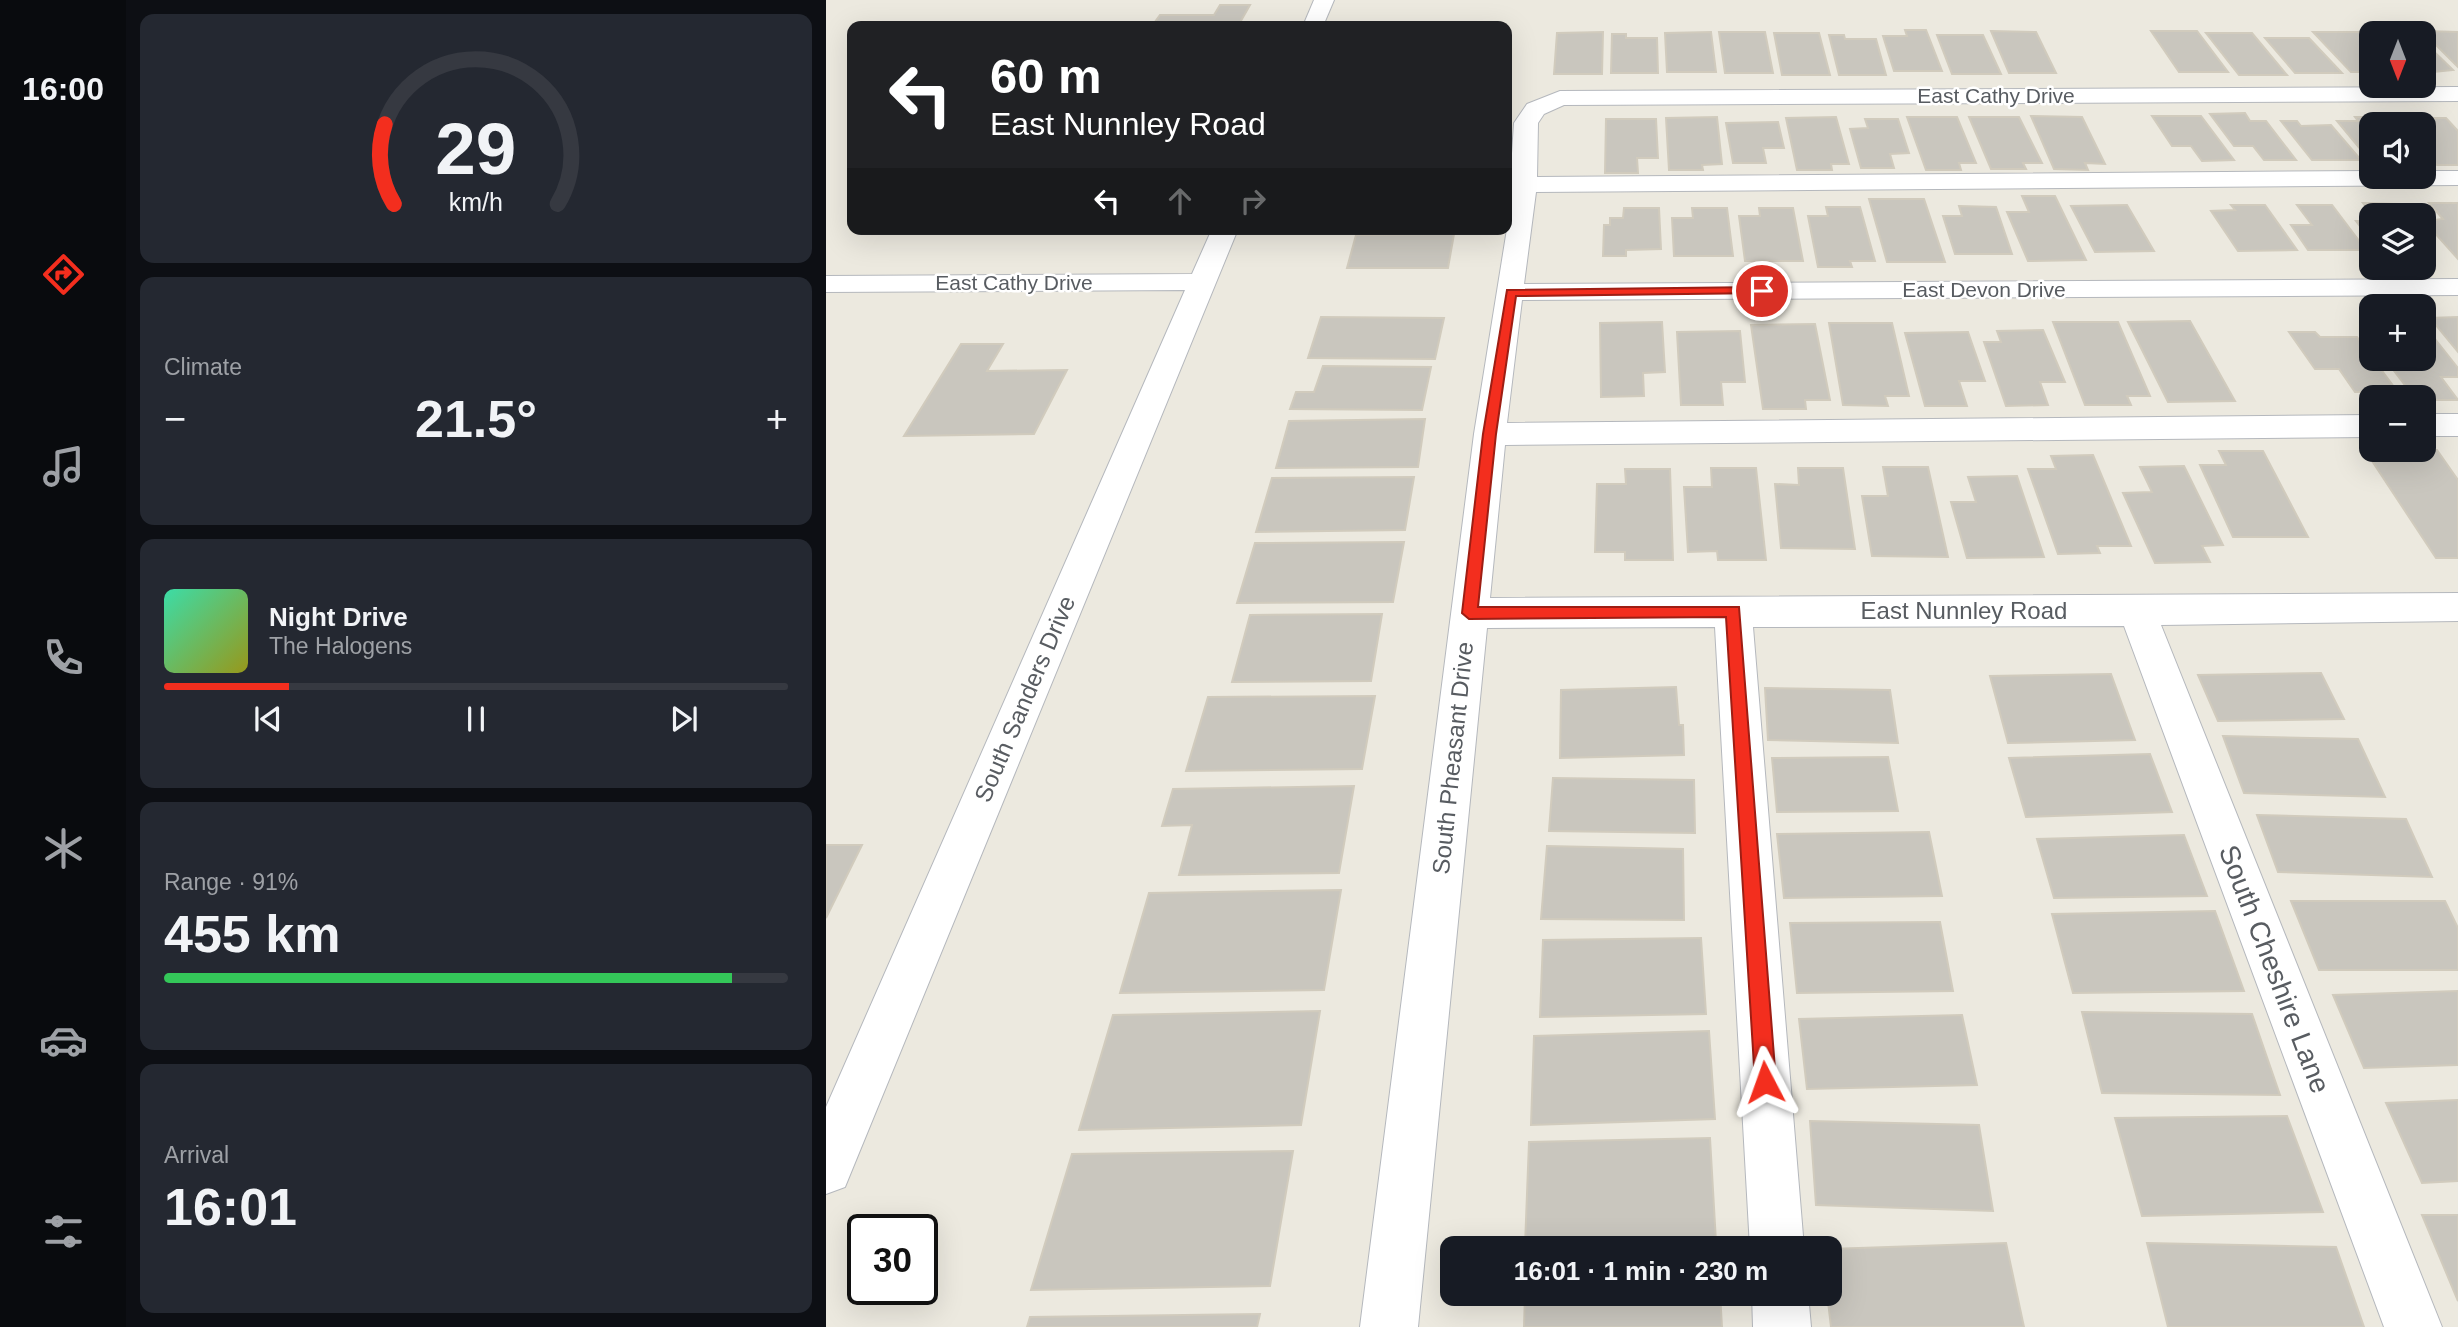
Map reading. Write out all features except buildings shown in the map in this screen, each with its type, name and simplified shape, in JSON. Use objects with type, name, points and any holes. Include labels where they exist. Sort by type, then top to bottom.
[{"type":"street","points":[[1315,21],[1324,0]]},
{"type":"street","name":"East Cathy Drive","points":[[1535,108],[1560,98],[2458,94]]},
{"type":"street","name":"South Pheasant Drive","points":[[1389,1327],[1490,434],[1524,185],[1526,123],[1535,108]]},
{"type":"street","points":[[1524,185],[2458,178]]},
{"type":"street","name":"South Sanders Drive","points":[[826,1168],[1222,235]]},
{"type":"street","name":"East Cathy Drive","points":[[826,284],[1202,282]]},
{"type":"street","name":"East Devon Drive","points":[[1511,292],[2458,287]]},
{"type":"street","points":[[2436,425],[2458,425]]},
{"type":"street","points":[[1490,434],[2359,426]]},
{"type":"street","name":"East Nunnley Road","points":[[1469,613],[2458,607]]},
{"type":"street","points":[[1733,611],[1776,1236]]},
{"type":"street","name":"South Cheshire Lane","points":[[2137,611],[2413,1327]]},
{"type":"street","points":[[1781,1306],[1782,1327]]},
{"type":"route","points":[[1762,291],[1511,292],[1490,434],[1469,613],[1733,611],[1765,1082]]}]
